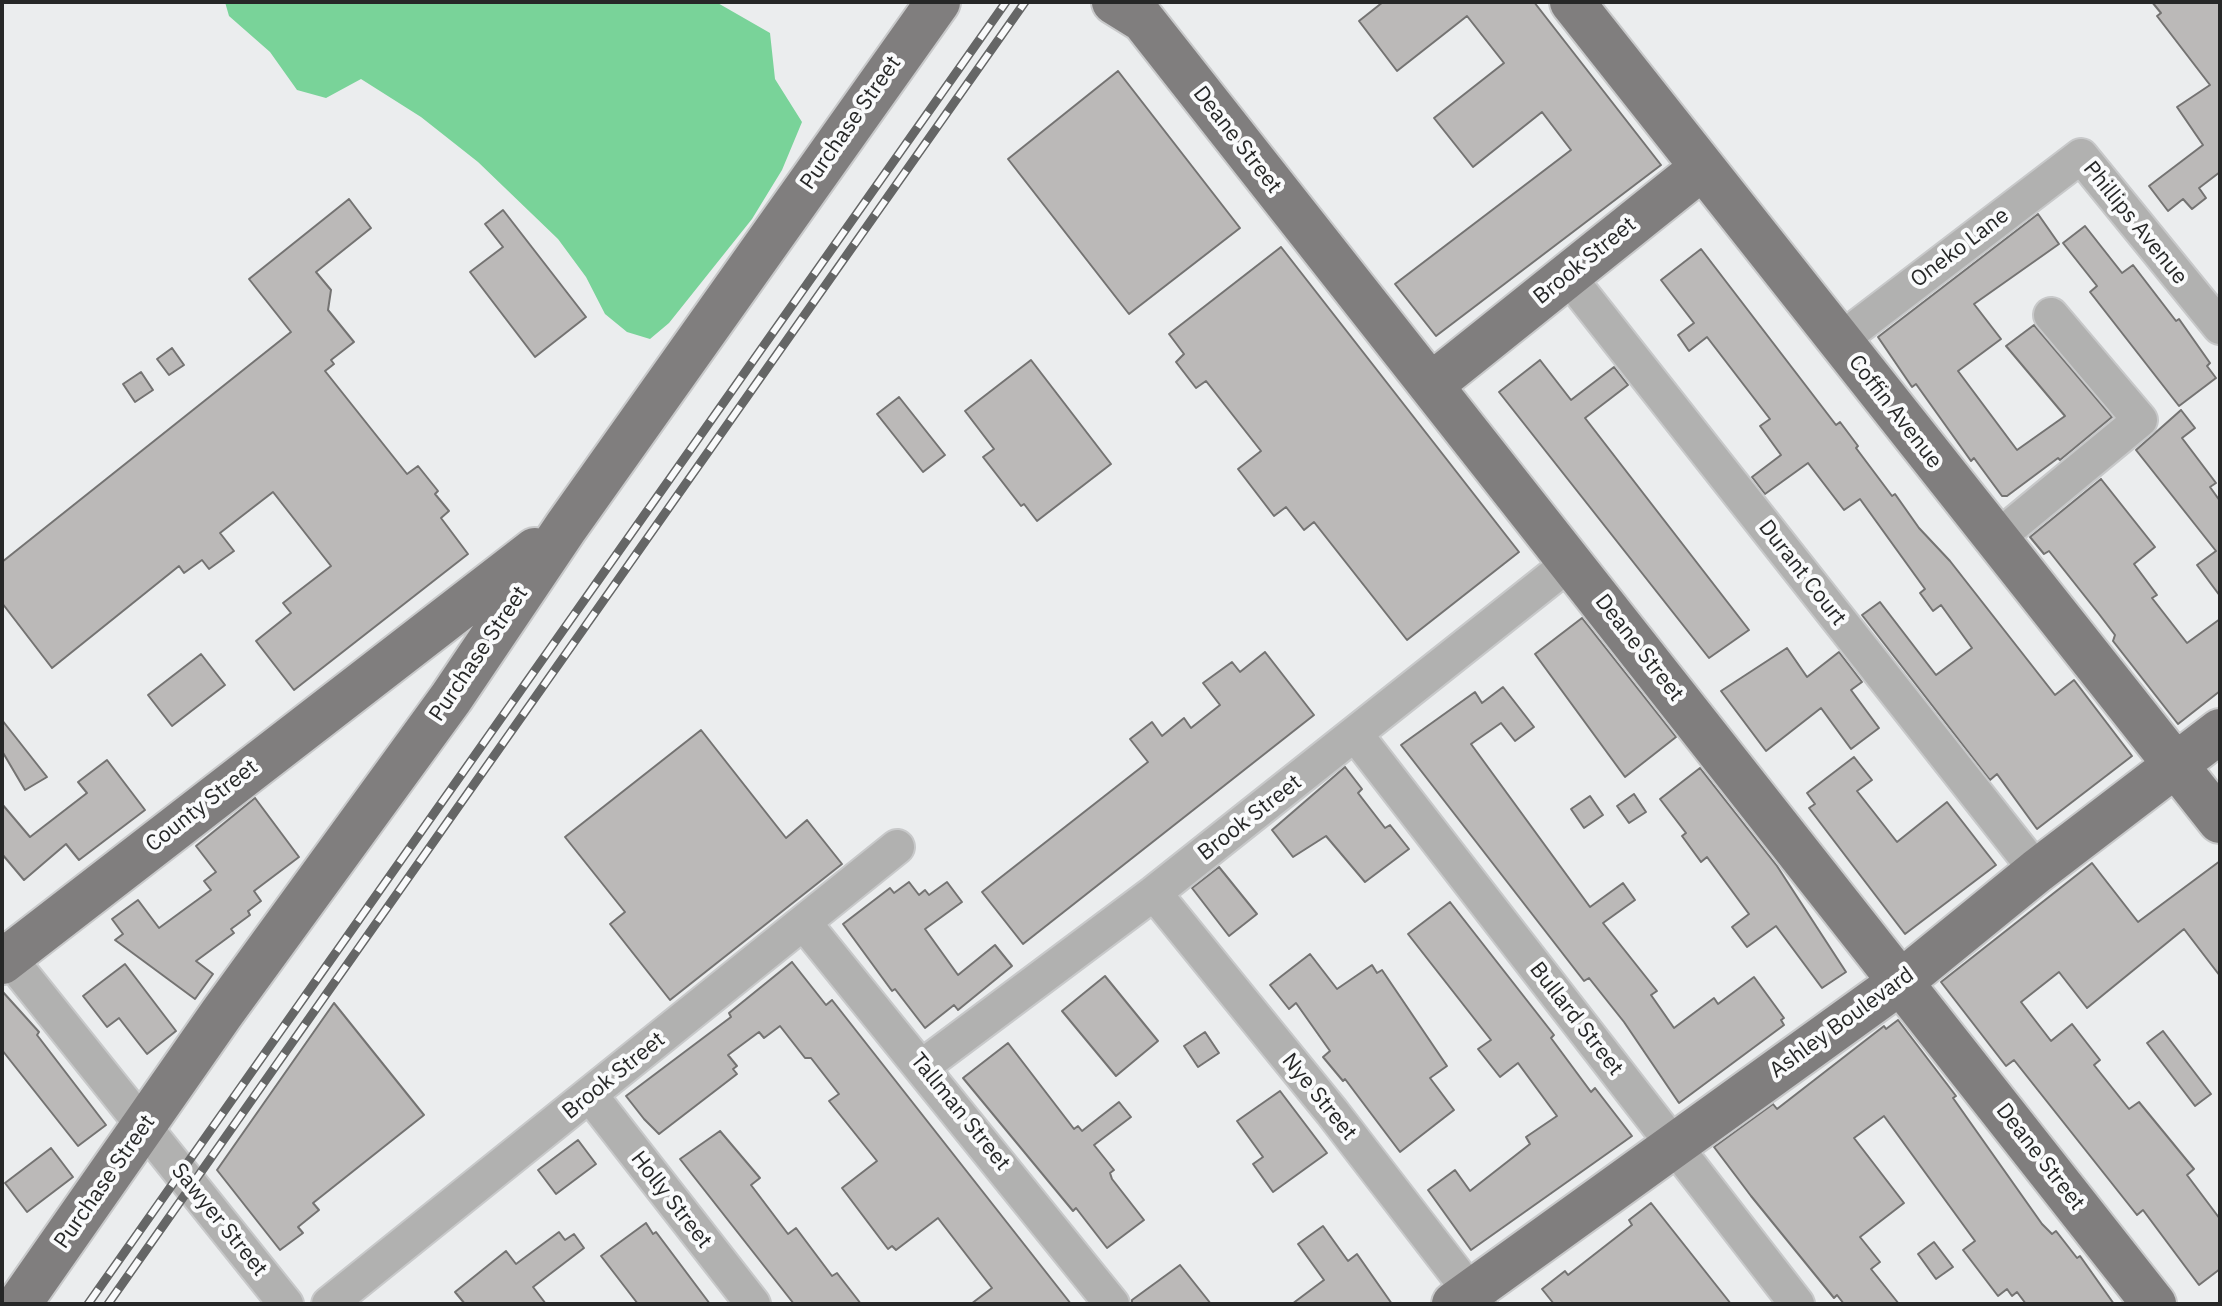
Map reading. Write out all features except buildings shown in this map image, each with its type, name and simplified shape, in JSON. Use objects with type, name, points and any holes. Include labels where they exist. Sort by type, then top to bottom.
[{"type":"main road","name":"Purchase Street","points":[[19,1304],[451,698],[566,527],[938,2]]},
{"type":"main road","name":"Coffin Avenue","points":[[1572,2],[2220,821]]},
{"type":"main road","name":"Deane Street","points":[[1141,8],[1431,385],[2154,1304]]},
{"type":"main road","name":"Brook Street","points":[[1431,385],[1702,168]]},
{"type":"main road","name":"County Street","points":[[4,956],[566,527]]},
{"type":"main road","points":[[402,651],[451,698]]},
{"type":"main road","name":"Ashley Boulevard","points":[[1468,1300],[1674,1145],[1902,981],[2037,871],[2220,731]]},
{"type":"street","name":"Phillips Avenue","points":[[2081,156],[2220,327]]},
{"type":"street","name":"Oneko Lane","points":[[1839,341],[2081,156]]},
{"type":"street","name":"Durant Court","points":[[1567,275],[2037,871]]},
{"type":"street","points":[[1996,539],[2140,420],[2051,315]]},
{"type":"street","name":"Brook Street","points":[[923,1066],[1154,893],[1571,562]]},
{"type":"street","name":"Bullard Street","points":[[1355,734],[1797,1304]]},
{"type":"street","name":"Brook Street","points":[[329,1304],[897,847]]},
{"type":"street","name":"Nye Street","points":[[1154,893],[1332,1112],[1468,1300]]},
{"type":"street","name":"Tallman Street","points":[[804,923],[923,1066],[1112,1304]]},
{"type":"street","name":"Sawyer Street","points":[[4,956],[286,1304]]},
{"type":"street","name":"Holly Street","points":[[590,1095],[753,1304]]},
{"type":"green space","points":[[225,2],[716,2],[770,33],[775,79],[802,122],[782,170],[752,219],[669,323],[650,339],[627,332],[605,314],[586,277],[558,239],[478,162],[421,117],[361,79],[326,98],[297,90],[270,52],[229,16]]},
{"type":"railway","points":[[88,1304],[1006,2]]},
{"type":"railway","points":[[108,1304],[1025,2]]}]
